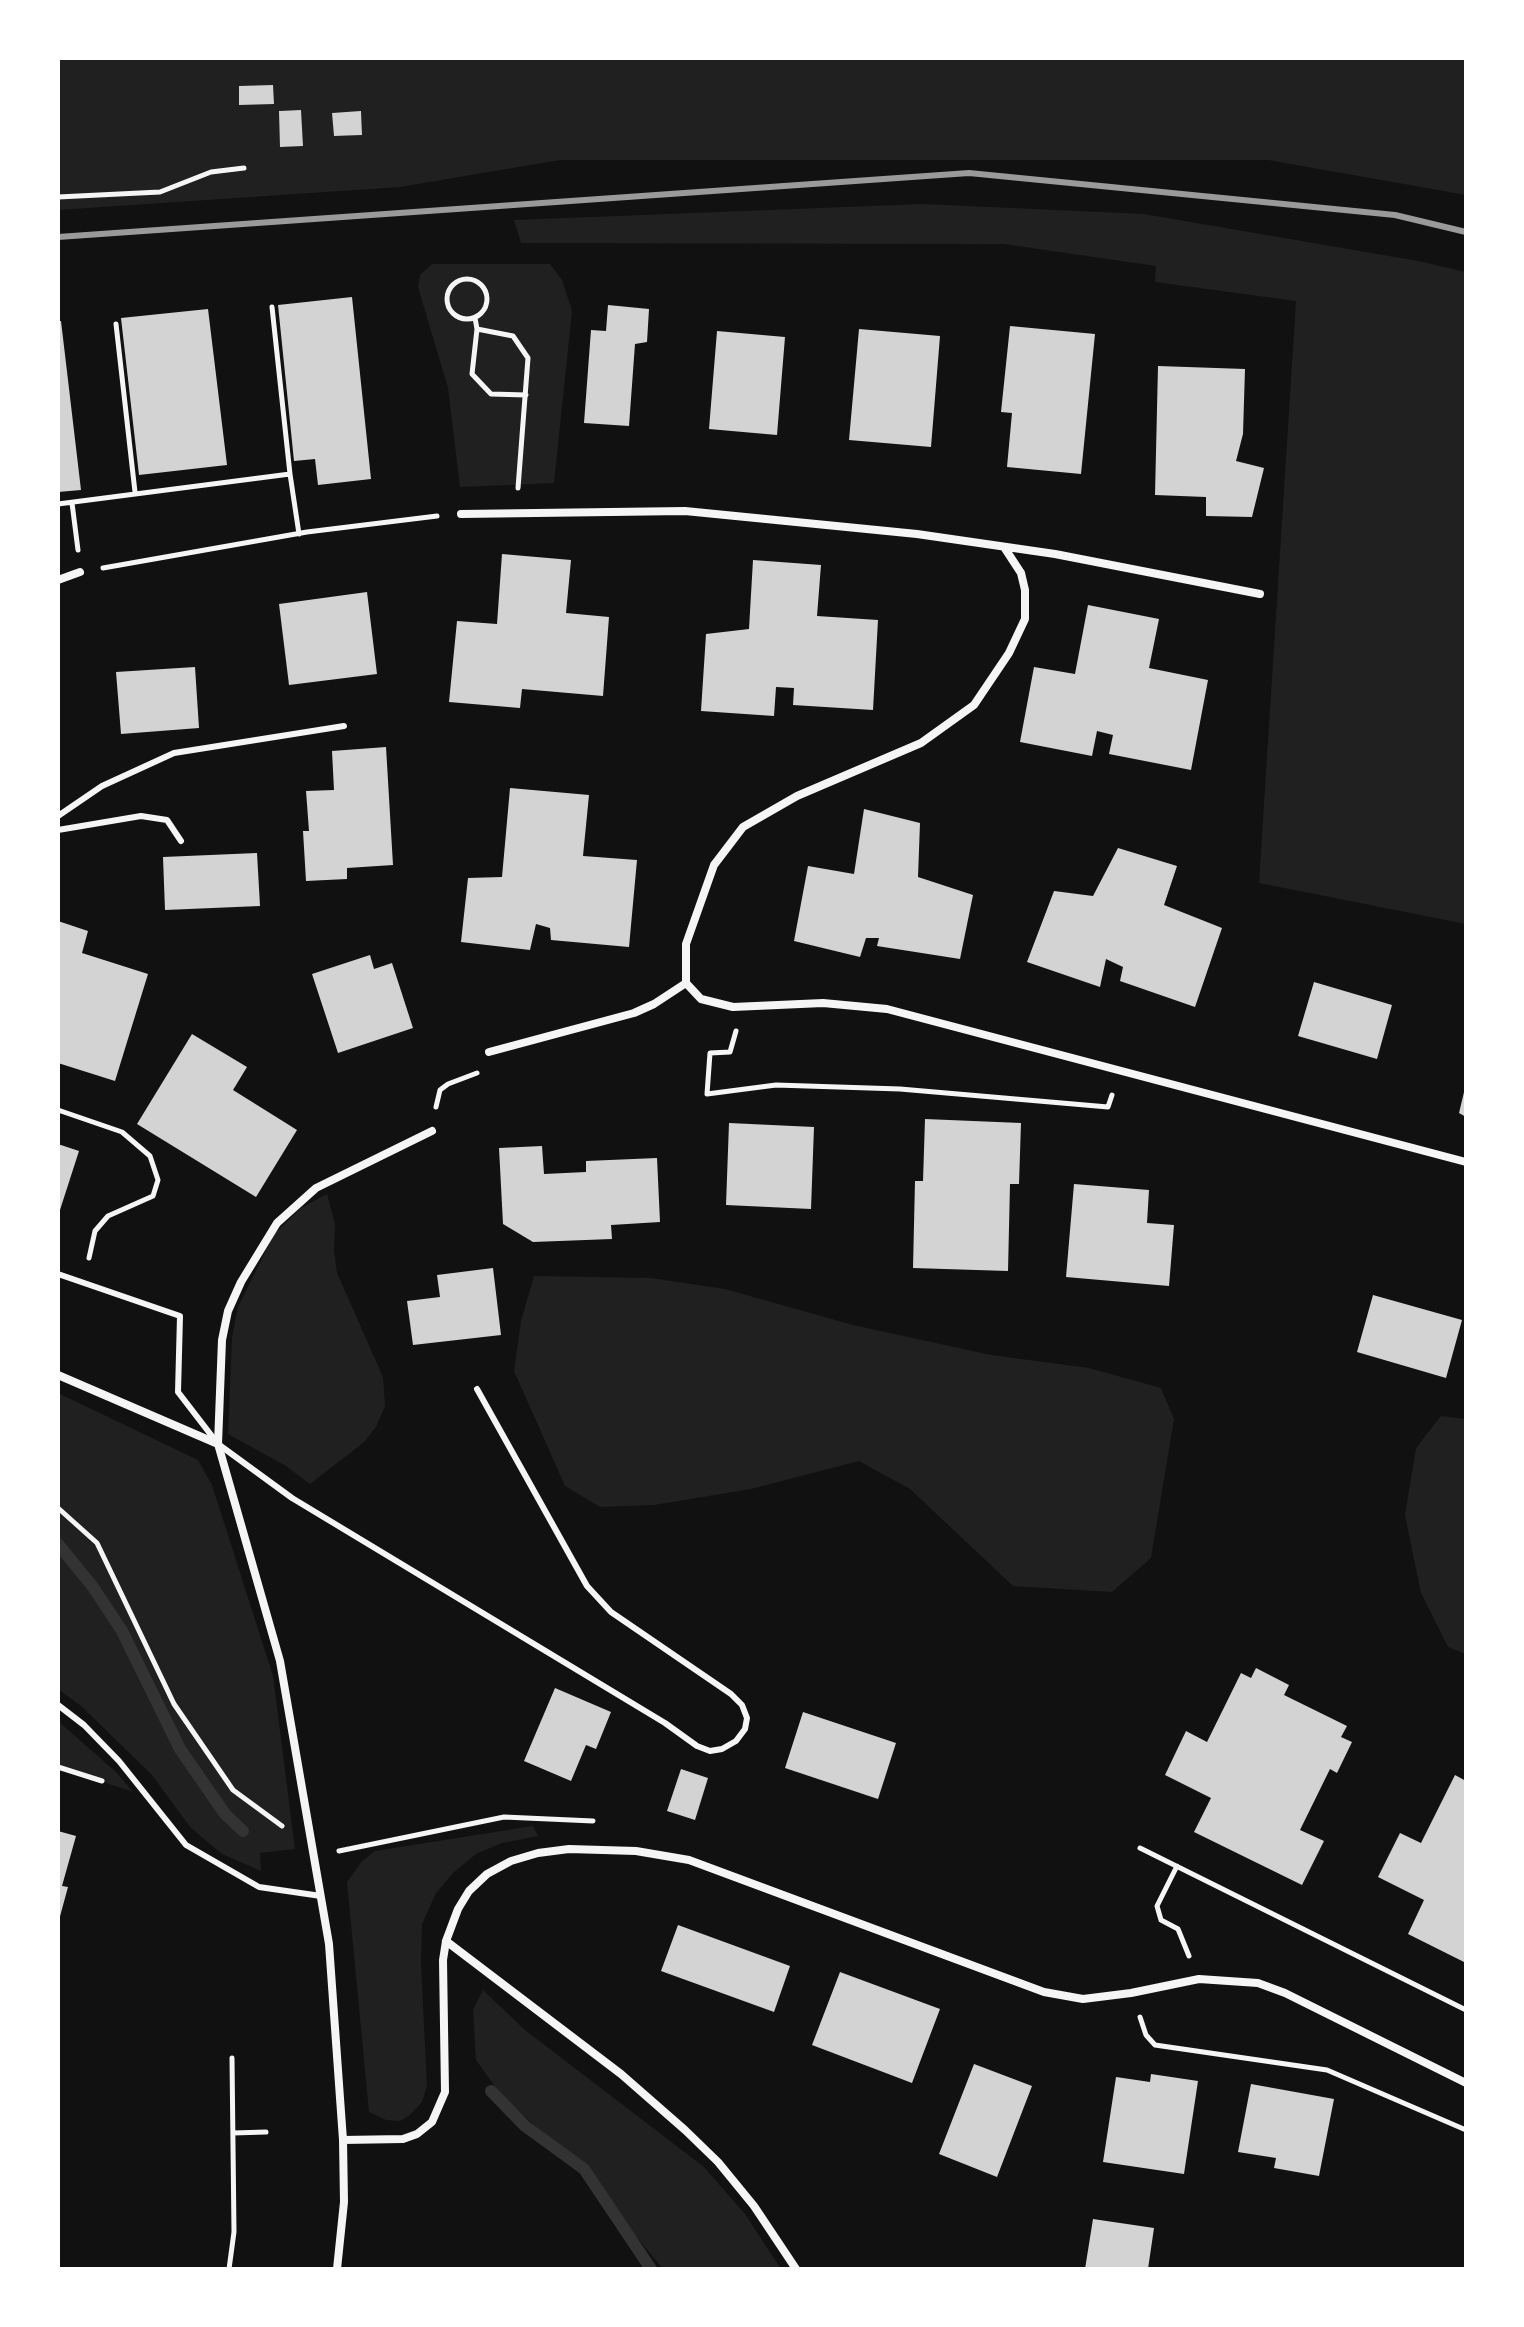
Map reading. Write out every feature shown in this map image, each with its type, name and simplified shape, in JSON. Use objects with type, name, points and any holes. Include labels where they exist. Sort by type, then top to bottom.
[{"type":"street","points":[[461,514],[685,511],[917,534],[1107,562],[1260,594]]},
{"type":"street","points":[[1004,547],[1021,573],[1025,590],[1025,619],[1009,653],[974,705],[921,743],[797,796],[743,827],[714,865],[686,944],[686,983],[701,999],[733,1007],[823,1003],[887,1009],[1466,1162]]},
{"type":"street","points":[[58,580],[80,572]]},
{"type":"street","points":[[489,1052],[634,1013],[686,983]]},
{"type":"street","points":[[337,2269],[344,2202],[343,2140],[329,1944],[280,1661],[218,1444],[222,1340],[228,1311],[241,1282],[277,1223],[316,1188],[432,1131]]},
{"type":"street","points":[[58,1375],[218,1444]]},
{"type":"street","points":[[343,2140],[403,2139],[417,2134],[432,2122],[445,2092],[443,1960],[446,1941],[458,1909],[469,1891],[487,1874],[511,1861],[569,1849],[636,1851],[689,1860],[1044,1992],[1083,1999],[1199,1979],[1258,1983],[1285,1993],[1466,2083]]},
{"type":"street","points":[[446,1941],[621,2074],[685,2130],[718,2162],[754,2206],[796,2269]]},
{"type":"lane","points":[[58,816],[102,786],[174,753],[344,726]]},
{"type":"lane","points":[[58,830],[141,816],[167,820],[181,841]]},
{"type":"lane","points":[[58,1274],[180,1316],[178,1392],[218,1444],[292,1498],[665,1723],[697,1746],[710,1751],[722,1749],[736,1741],[745,1729],[747,1718],[742,1705],[731,1694],[611,1612],[587,1586],[477,1389]]},
{"type":"lane","points":[[58,1705],[84,1725],[119,1761],[186,1845],[259,1887],[321,1896]]},
{"type":"path","points":[[58,197],[160,192],[211,172],[244,168]]},
{"type":"path","points":[[458,280],[478,282],[486,290],[484,311],[475,318],[455,316],[448,308],[450,287],[458,280]]},
{"type":"path","points":[[272,307],[299,534]]},
{"type":"path","points":[[475,318],[477,329],[472,374],[479,385],[491,394],[526,395]]},
{"type":"path","points":[[116,324],[135,492]]},
{"type":"path","points":[[477,329],[513,336],[528,358],[518,489]]},
{"type":"path","points":[[58,504],[290,474]]},
{"type":"path","points":[[72,503],[80,572],[299,534],[443,516]]},
{"type":"path","points":[[737,1026],[730,1052],[710,1053],[707,1094],[792,1085],[900,1089],[1108,1107],[1116,1086]]},
{"type":"path","points":[[432,1131],[440,1090],[478,1072]]},
{"type":"path","points":[[58,1110],[122,1132],[150,1156],[158,1180],[153,1196],[108,1216],[95,1231],[84,1283]]},
{"type":"path","points":[[58,1508],[97,1543],[174,1704],[233,1790],[274,1818],[312,1856]]},
{"type":"path","points":[[1140,1848],[1466,2010]]},
{"type":"path","points":[[1177,1866],[1157,1906],[1161,1920],[1178,1929]]},
{"type":"path","points":[[1131,1993],[1146,2035],[1155,2045],[1327,2070],[1466,2130]]},
{"type":"path","points":[[229,2269],[234,2232],[232,2058]]},
{"type":"path","points":[[233,2133],[266,2132]]},
{"type":"shaded area","points":[[58,58],[1466,58],[1466,195],[1268,160],[560,160],[400,187],[58,210]],"holes":[[[301,110],[303,145],[281,147],[280,111]],[[361,112],[362,135],[334,136],[332,113]]]},
{"type":"shaded area","points":[[923,204],[1144,214],[1466,272],[1466,924],[1259,883],[1296,301],[1155,282],[1156,266],[1004,244],[521,243],[514,220]]},
{"type":"shaded area","points":[[432,264],[550,264],[562,280],[572,311],[554,483],[460,487],[448,388],[418,287],[420,275]]},
{"type":"shaded area","points":[[327,1194],[335,1224],[337,1273],[383,1377],[385,1406],[376,1427],[363,1443],[310,1484],[286,1466],[228,1434],[232,1337],[238,1307],[274,1234],[301,1208]]},
{"type":"shaded area","points":[[534,1276],[651,1278],[725,1289],[853,1325],[991,1355],[1089,1368],[1161,1388],[1174,1419],[1151,1558],[1112,1592],[1013,1586],[910,1489],[859,1461],[751,1489],[654,1505],[600,1507],[565,1486],[514,1371],[521,1321]]},
{"type":"shaded area","points":[[58,1393],[198,1460],[212,1485],[273,1676],[295,1849],[260,1853],[261,1871],[222,1854],[190,1827],[152,1775],[81,1706],[58,1689]]},
{"type":"shaded area","points":[[1441,1416],[1466,1419],[1466,1654],[1448,1647],[1421,1593],[1405,1515],[1416,1448]]},
{"type":"shaded area","points":[[58,1721],[116,1772],[133,1792],[58,1767]]},
{"type":"shaded area","points":[[533,1826],[538,1836],[502,1843],[476,1854],[453,1873],[436,1893],[422,1924],[427,2086],[422,2102],[400,2121],[386,2120],[369,2112],[347,1882],[362,1861],[375,1851]]},
{"type":"shaded area","points":[[483,1990],[525,2030],[704,2167],[745,2214],[781,2269],[663,2269],[574,2161],[501,2095],[476,2060],[473,2010]]},
{"type":"building","points":[[273,85],[274,104],[239,105],[239,86]]},
{"type":"building","points":[[301,110],[303,146],[280,147],[279,111]]},
{"type":"building","points":[[361,111],[362,135],[334,136],[332,113]]},
{"type":"building","points":[[352,297],[371,479],[318,485],[315,459],[294,461],[278,305]]},
{"type":"building","points":[[608,305],[649,309],[647,342],[635,344],[629,426],[584,423],[591,330],[606,331]]},
{"type":"building","points":[[208,309],[227,465],[139,475],[121,318]]},
{"type":"building","points":[[58,321],[61,321],[81,490],[58,492]]},
{"type":"building","points":[[1010,326],[1095,334],[1081,474],[1007,467],[1012,413],[1001,412]]},
{"type":"building","points":[[859,329],[940,336],[931,447],[849,440]]},
{"type":"building","points":[[717,331],[785,337],[777,435],[709,429]]},
{"type":"building","points":[[1158,366],[1245,369],[1243,434],[1236,461],[1264,468],[1252,517],[1206,516],[1206,497],[1155,495]]},
{"type":"building","points":[[502,554],[571,560],[566,613],[609,617],[603,696],[522,689],[520,708],[449,702],[457,621],[497,624]]},
{"type":"building","points":[[753,560],[821,565],[817,616],[878,620],[873,710],[793,705],[794,688],[776,687],[774,716],[701,711],[706,634],[749,629]]},
{"type":"building","points":[[367,592],[377,674],[289,685],[279,604]]},
{"type":"building","points":[[1088,605],[1159,619],[1149,668],[1208,680],[1191,770],[1109,754],[1113,735],[1097,731],[1092,756],[1020,742],[1034,667],[1075,674]]},
{"type":"building","points":[[195,667],[199,728],[121,734],[116,672]]},
{"type":"building","points":[[386,747],[393,865],[347,868],[347,879],[306,881],[303,831],[309,831],[306,791],[334,790],[332,751]]},
{"type":"building","points":[[510,788],[589,795],[583,856],[637,860],[629,947],[551,940],[550,928],[536,924],[530,950],[461,942],[468,878],[502,877]]},
{"type":"building","points":[[864,809],[920,823],[918,877],[973,895],[960,959],[877,946],[879,938],[866,938],[860,957],[794,941],[808,866],[854,874]]},
{"type":"building","points":[[1118,848],[1177,866],[1164,905],[1222,928],[1195,1007],[1120,981],[1123,967],[1106,959],[1100,987],[1027,962],[1054,891],[1093,896]]},
{"type":"building","points":[[257,853],[260,906],[165,910],[163,857]]},
{"type":"building","points":[[58,921],[88,931],[82,953],[148,974],[115,1081],[58,1063]]},
{"type":"building","points":[[370,955],[374,969],[392,963],[413,1028],[338,1053],[312,974]]},
{"type":"building","points":[[1314,982],[1392,1005],[1377,1059],[1298,1036]]},
{"type":"building","points":[[192,1034],[247,1067],[233,1090],[297,1130],[256,1197],[137,1124]]},
{"type":"building","points":[[1466,1088],[1466,1117],[1459,1113]]},
{"type":"building","points":[[925,1119],[1021,1123],[1019,1184],[1010,1184],[1008,1271],[913,1268],[915,1181],[923,1181]]},
{"type":"building","points":[[729,1123],[814,1127],[811,1209],[726,1205]]},
{"type":"building","points":[[58,1144],[79,1151],[59,1213],[58,1213]]},
{"type":"building","points":[[542,1146],[544,1174],[586,1172],[586,1161],[657,1158],[660,1222],[611,1225],[612,1239],[533,1242],[503,1224],[499,1148]]},
{"type":"building","points":[[1074,1184],[1149,1190],[1147,1223],[1174,1225],[1169,1286],[1066,1277]]},
{"type":"building","points":[[493,1268],[501,1335],[413,1345],[407,1301],[440,1297],[437,1275]]},
{"type":"building","points":[[1373,1295],[1462,1320],[1446,1378],[1357,1352]]},
{"type":"building","points":[[1256,1668],[1289,1685],[1284,1695],[1347,1726],[1341,1737],[1352,1742],[1337,1773],[1330,1769],[1300,1830],[1324,1841],[1302,1885],[1194,1832],[1211,1798],[1165,1775],[1186,1731],[1207,1742],[1241,1673],[1251,1678]]},
{"type":"building","points":[[555,1688],[611,1712],[596,1749],[586,1745],[571,1781],[524,1761]]},
{"type":"building","points":[[803,1712],[896,1743],[878,1799],[785,1768]]},
{"type":"building","points":[[681,1769],[708,1778],[695,1820],[667,1811]]},
{"type":"building","points":[[1455,1775],[1466,1781],[1466,1963],[1408,1934],[1424,1900],[1378,1877],[1400,1833],[1421,1843]]},
{"type":"building","points":[[58,1831],[76,1836],[62,1886],[68,1887],[59,1920]]},
{"type":"building","points":[[678,1925],[790,1966],[774,2012],[661,1971]]},
{"type":"building","points":[[840,1972],[940,2009],[912,2083],[812,2045]]},
{"type":"building","points":[[974,2064],[1032,2086],[997,2177],[939,2154]]},
{"type":"building","points":[[1151,2074],[1198,2081],[1184,2174],[1103,2162],[1116,2077],[1150,2082]]},
{"type":"building","points":[[1251,2084],[1334,2099],[1319,2176],[1274,2168],[1276,2158],[1238,2152]]},
{"type":"building","points":[[1093,2219],[1154,2228],[1148,2269],[1085,2269]]},
{"type":"waterway","points":[[58,1544],[93,1587],[122,1631],[180,1749],[225,1814],[243,1831]]},
{"type":"waterway","points":[[491,2091],[525,2126],[584,2169],[651,2269]]},
{"type":"railway","points":[[58,237],[969,173],[1395,215],[1466,232]]}]
